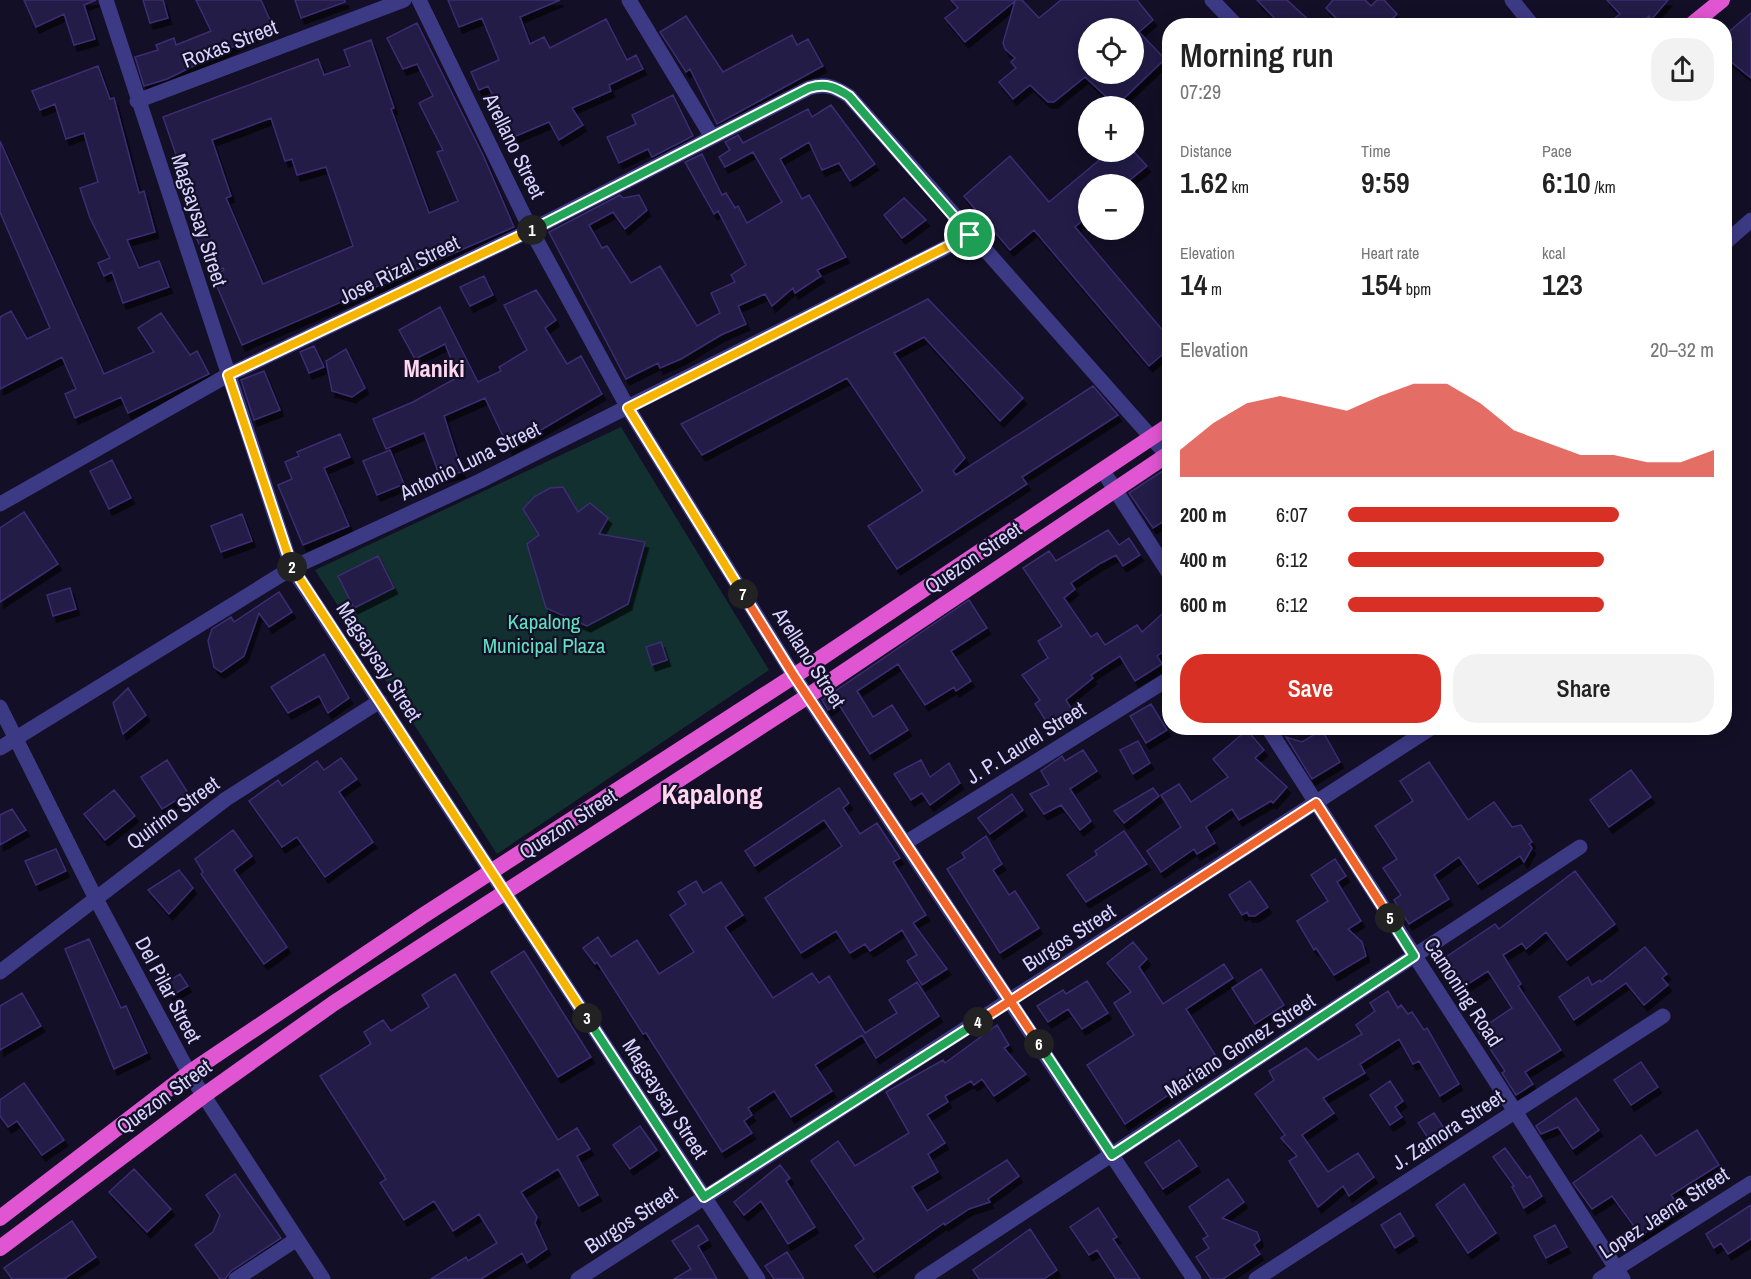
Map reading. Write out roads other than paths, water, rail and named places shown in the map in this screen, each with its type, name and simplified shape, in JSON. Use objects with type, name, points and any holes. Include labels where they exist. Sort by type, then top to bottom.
[{"type":"highway","points":[[1700,18],[1722,0]]},
{"type":"highway","name":"Quezon Street","points":[[0,1218],[189,1073],[492,872],[794,676],[1162,431]]},
{"type":"highway","name":"Quezon Street","points":[[0,1248],[203,1096],[334,1003],[808,696],[1162,458]]},
{"type":"street","name":"Magsaysay Street","points":[[106,0],[137,102],[292,568],[758,1279]]},
{"type":"street","name":"Roxas Street","points":[[137,102],[404,0]]},
{"type":"street","name":"Arellano Street","points":[[419,0],[531,230],[628,408],[794,676],[1194,1279]]},
{"type":"street","points":[[629,0],[712,136]]},
{"type":"street","points":[[1212,0],[1229,18]]},
{"type":"street","points":[[1512,0],[1527,18]]},
{"type":"street","name":"Jose Rizal Street","points":[[0,504],[228,375],[531,230],[712,136],[809,88],[822,84],[835,87],[849,96],[970,235]]},
{"type":"street","points":[[1732,237],[1751,220]]},
{"type":"street","points":[[970,235],[1162,448]]},
{"type":"street","name":"Antonio Luna Street","points":[[0,748],[292,568],[480,481],[970,235]]},
{"type":"street","points":[[1103,471],[1162,563]]},
{"type":"street","name":"J. P. Laurel Street","points":[[905,843],[1162,683]]},
{"type":"street","name":"Quirino Street","points":[[0,972],[95,897],[226,799],[380,701]]},
{"type":"street","name":"Del Pilar Street","points":[[0,707],[95,897],[189,1073],[323,1279]]},
{"type":"street","name":"Camoning Road","points":[[1272,735],[1620,1274]]},
{"type":"street","name":"Burgos Street","points":[[578,1279],[1420,735]]},
{"type":"street","name":"Mariano Gomez Street","points":[[921,1279],[1580,847]]},
{"type":"street","name":"J. Zamora Street","points":[[1256,1279],[1663,1016]]},
{"type":"street","name":"Lopez Jaena Street","points":[[1600,1279],[1620,1274],[1751,1183]]},
{"type":"street","points":[[236,1279],[297,1239]]},
{"type":"district","name":"Maniki","points":[[434,369]]},
{"type":"district","name":"Kapalong","points":[[712,795]]},
{"type":"park label","name":"Kapalong Municipal Plaza","points":[[544,634]]}]
